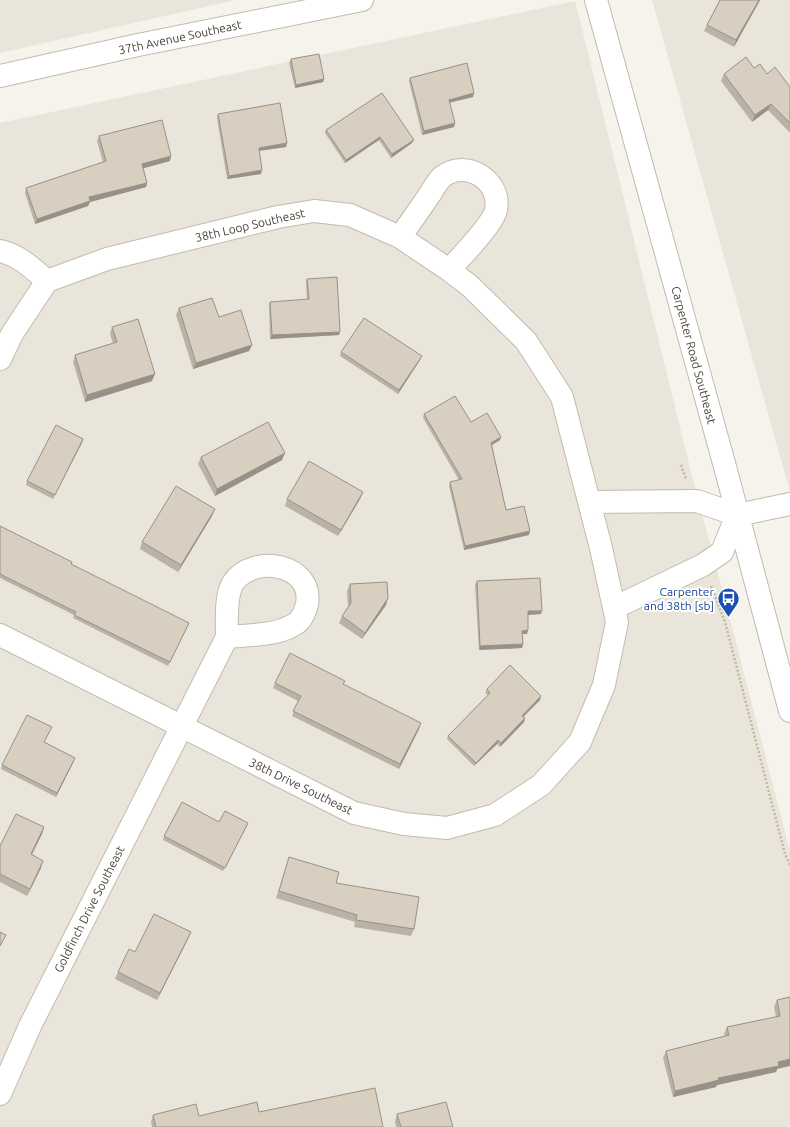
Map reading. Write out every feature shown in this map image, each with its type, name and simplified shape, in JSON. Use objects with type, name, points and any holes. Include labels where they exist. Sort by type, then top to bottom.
[{"type":"street","name":"37th Avenue Southeast","points":[[0,76],[138,45],[362,0]]},
{"type":"street","name":"Carpenter Road Southeast","points":[[596,0],[790,711]]},
{"type":"street","points":[[400,237],[442,177],[454,171],[461,170],[468,170],[481,175],[491,184],[496,197],[496,211],[490,223],[449,270]]},
{"type":"street","name":"38th Loop Southeast","points":[[47,281],[107,259],[278,217],[314,211],[350,215],[400,237],[449,270],[470,286],[526,341],[562,397],[589,502]]},
{"type":"street","points":[[0,250],[16,256],[47,281],[6,330],[0,359]]},
{"type":"street","points":[[589,502],[697,501],[737,515],[790,504]]},
{"type":"street","name":"38th Drive Southeast","points":[[0,635],[354,813],[404,824],[447,828],[495,815],[540,785],[580,742],[604,685],[617,622],[589,502]]},
{"type":"street","points":[[614,608],[699,567],[722,552],[737,515]]},
{"type":"street","name":"Goldfinch Drive Southeast","points":[[0,1094],[30,1026],[227,637]]},
{"type":"path","points":[[710,583],[724,622],[785,854],[790,865]]},
{"type":"shaded area","points":[[0,0],[236,0],[0,53]]},
{"type":"shaded area","points":[[575,0],[692,476],[790,851],[790,1127],[0,1127],[0,123]]},
{"type":"shaded area","points":[[652,0],[790,0],[790,492]]},
{"type":"building","points":[[720,0],[759,0],[736,40],[707,25]]},
{"type":"building","points":[[319,54],[324,79],[296,85],[291,59]]},
{"type":"building","points":[[746,57],[754,68],[760,64],[767,74],[775,67],[790,87],[790,123],[771,104],[755,115],[724,74]]},
{"type":"building","points":[[467,63],[474,93],[449,100],[455,123],[424,131],[410,78]]},
{"type":"building","points":[[382,93],[414,140],[392,154],[380,137],[346,160],[326,130]]},
{"type":"building","points":[[280,103],[287,143],[259,148],[262,170],[229,176],[218,114]]},
{"type":"building","points":[[162,120],[171,156],[142,164],[147,183],[89,197],[90,201],[37,219],[26,188],[106,161],[99,136]]},
{"type":"building","points":[[337,277],[340,332],[272,335],[270,302],[309,299],[307,279]]},
{"type":"building","points":[[212,298],[219,317],[241,310],[252,345],[196,363],[179,308]]},
{"type":"building","points":[[364,318],[422,356],[399,390],[341,352]]},
{"type":"building","points":[[138,319],[155,374],[87,395],[75,355],[117,342],[112,327]]},
{"type":"building","points":[[455,396],[471,422],[487,413],[501,437],[491,443],[506,510],[524,506],[530,531],[465,546],[450,482],[462,479],[424,414]]},
{"type":"building","points":[[268,422],[285,453],[217,489],[201,457]]},
{"type":"building","points":[[56,425],[83,439],[55,495],[27,481]]},
{"type":"building","points":[[309,461],[363,492],[341,530],[287,499]]},
{"type":"building","points":[[176,486],[215,509],[181,565],[142,542]]},
{"type":"building","points":[[0,526],[72,562],[71,564],[189,623],[170,662],[74,615],[76,612],[0,574]]},
{"type":"building","points":[[540,578],[542,611],[528,611],[528,630],[522,631],[523,644],[480,646],[477,581]]},
{"type":"building","points":[[387,582],[388,598],[365,633],[342,616],[351,603],[350,584]]},
{"type":"building","points":[[290,653],[345,681],[343,684],[421,723],[400,764],[293,711],[301,696],[275,683]]},
{"type":"building","points":[[510,665],[541,696],[522,716],[525,718],[501,743],[498,740],[476,763],[448,736],[490,693],[487,689]]},
{"type":"building","points":[[27,715],[52,727],[44,742],[75,758],[57,793],[2,765]]},
{"type":"building","points":[[182,802],[219,822],[225,811],[248,823],[225,868],[164,836]]},
{"type":"building","points":[[16,814],[44,827],[31,854],[43,861],[30,889],[0,874],[0,846]]},
{"type":"building","points":[[289,857],[339,872],[336,883],[419,897],[414,929],[356,920],[357,915],[279,891]]},
{"type":"building","points":[[154,914],[191,932],[160,993],[118,972],[129,949],[135,952]]},
{"type":"building","points":[[0,932],[6,935],[0,946]]},
{"type":"building","points":[[790,997],[790,1059],[778,1062],[779,1066],[718,1078],[719,1080],[675,1091],[666,1051],[729,1035],[727,1027],[780,1016],[777,1000]]},
{"type":"building","points":[[375,1088],[383,1127],[156,1127],[153,1115],[196,1104],[199,1116],[257,1102],[259,1112]]},
{"type":"building","points":[[446,1102],[453,1127],[401,1127],[397,1114]]},
{"type":"place","name":"Carpenter and 38th [sb]","points":[[729,618]]}]
